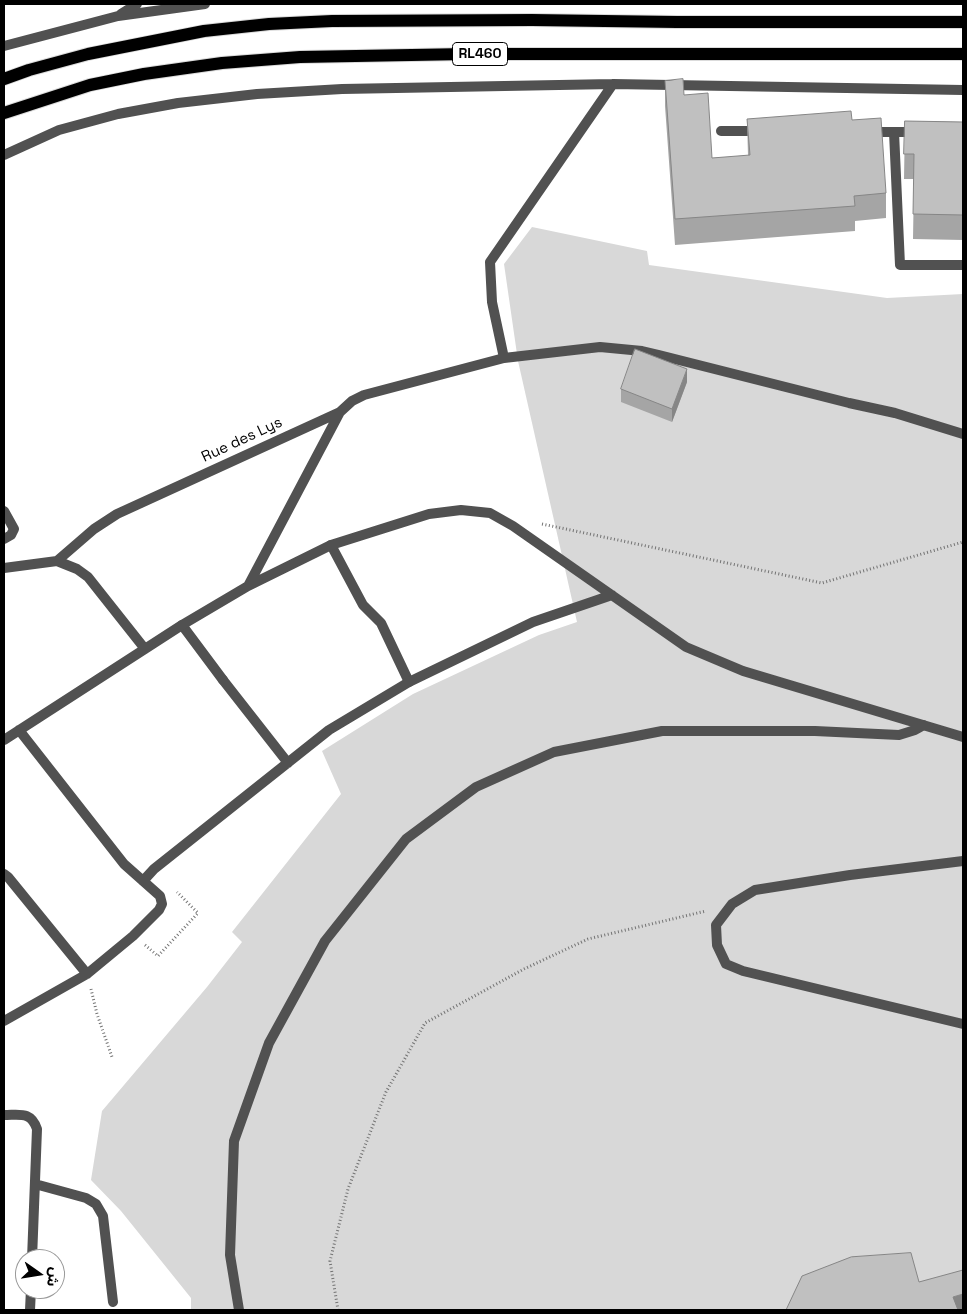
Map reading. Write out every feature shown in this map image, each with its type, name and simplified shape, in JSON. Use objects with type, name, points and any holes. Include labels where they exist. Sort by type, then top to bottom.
[{"type":"main road","name":"RL460","points":[[4,79],[88,54],[204,31],[269,24],[332,21],[513,20],[963,22]]},
{"type":"main road","name":"RL460","points":[[4,113],[90,85],[144,74],[222,63],[300,58],[467,54],[963,54]]},
{"type":"street","points":[[118,16],[137,4]]},
{"type":"street","points":[[4,46],[118,16],[205,4]]},
{"type":"street","points":[[504,358],[492,302],[490,262],[613,84]]},
{"type":"street","points":[[4,156],[58,130],[118,114],[178,103],[257,94],[342,89],[613,84],[963,90]]},
{"type":"street","points":[[721,131],[769,131]]},
{"type":"street","points":[[856,132],[924,132]]},
{"type":"street","points":[[894,132],[900,265],[963,265]]},
{"type":"street","name":"Rue des Lys","points":[[57,561],[94,528],[117,514],[340,412],[352,401],[364,395],[504,358],[600,347],[642,351],[849,404],[895,413],[963,434]]},
{"type":"street","points":[[248,586],[340,412]]},
{"type":"street","points":[[4,740],[182,625],[248,586],[331,545],[429,514],[461,510],[490,513],[514,526],[686,647],[743,671],[963,737]]},
{"type":"street","points":[[4,511],[14,530],[11,535],[4,539]]},
{"type":"street","points":[[331,545],[363,605],[380,624],[409,682]]},
{"type":"street","points":[[4,568],[57,561],[77,569],[88,577],[145,649]]},
{"type":"street","points":[[143,882],[154,869],[329,730],[409,682],[533,622],[612,595]]},
{"type":"street","points":[[182,625],[222,680],[288,763]]},
{"type":"street","points":[[240,1310],[230,1255],[234,1141],[269,1043],[325,941],[406,839],[476,787],[554,752],[662,731],[815,731],[899,735],[924,725]]},
{"type":"street","points":[[4,1021],[87,974],[133,936],[159,910],[162,904],[160,896],[124,864],[19,730]]},
{"type":"street","points":[[963,861],[850,875],[755,890],[732,904],[716,924],[717,945],[726,964],[743,972],[963,1024]]},
{"type":"street","points":[[4,874],[87,974]]},
{"type":"street","points":[[4,1115],[28,1116],[34,1121],[37,1129],[32,1249]]},
{"type":"street","points":[[35,1184],[86,1198],[96,1204],[104,1216],[113,1302]]},
{"type":"path","points":[[539,523],[822,582],[963,542]]},
{"type":"path","points":[[338,1310],[330,1261],[348,1189],[386,1092],[425,1023],[524,969],[588,939],[732,904]]},
{"type":"path","points":[[87,974],[97,1014],[112,1057]]},
{"type":"shaded area","points":[[532,227],[647,251],[649,265],[887,298],[963,294],[963,1310],[191,1310],[191,1298],[121,1211],[91,1180],[102,1111],[207,987],[242,942],[232,932],[341,794],[322,751],[413,694],[539,635],[577,622],[518,361],[504,264]]},
{"type":"building","points":[[683,79],[684,95],[708,93],[712,158],[750,155],[747,119],[851,111],[852,120],[881,118],[886,193],[854,196],[855,206],[675,219],[665,81]]},
{"type":"building","points":[[905,121],[963,122],[963,215],[913,214],[914,154],[904,154]]},
{"type":"building","points":[[635,349],[687,369],[672,409],[621,389]]},
{"type":"building","points":[[911,1253],[919,1282],[963,1270],[963,1294],[953,1297],[958,1310],[786,1310],[802,1276],[851,1257]]}]
